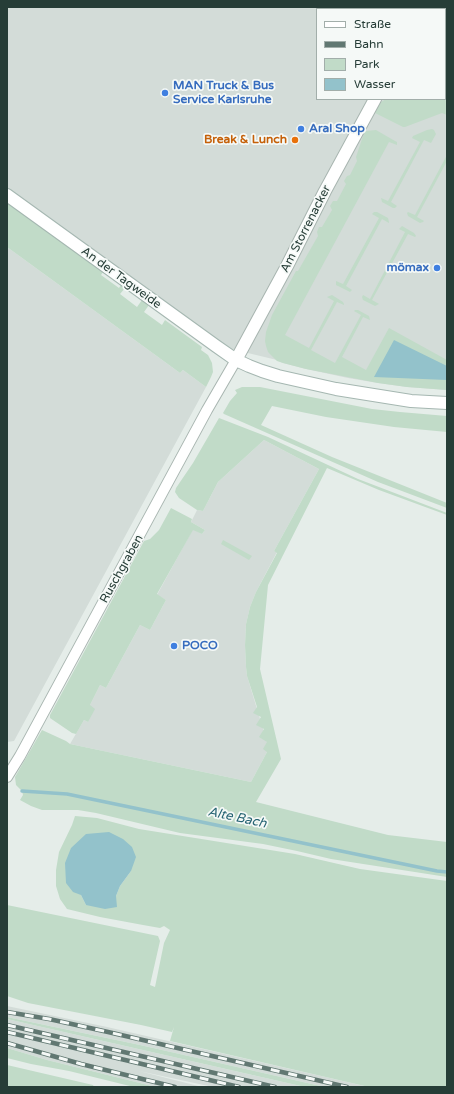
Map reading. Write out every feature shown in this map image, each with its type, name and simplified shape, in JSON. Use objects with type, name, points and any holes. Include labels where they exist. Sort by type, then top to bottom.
[{"type":"main road","name":"Am Storrenacker","points":[[236,360],[288,266],[325,191],[374,100]]},
{"type":"main road","name":"An der Tagweide","points":[[7,195],[236,360],[262,371],[336,389],[412,401],[447,403]]},
{"type":"street","name":"Ruschgraben","points":[[7,777],[20,756],[207,410],[236,360]]},
{"type":"shaded area","points":[[7,7],[447,7],[447,390],[407,387],[348,378],[306,369],[277,360],[227,348],[7,188]]},
{"type":"shaded area","points":[[7,247],[180,373],[183,370],[206,387],[14,741],[7,742]]},
{"type":"shaded area","points":[[264,440],[319,469],[274,551],[277,552],[256,592],[250,607],[246,624],[245,645],[247,676],[267,742],[267,752],[251,782],[70,744],[84,720],[88,722],[90,705],[100,685],[106,688],[140,625],[150,630],[166,600],[157,595],[193,529],[202,534],[205,530],[191,522],[197,510],[203,511],[218,482]]},
{"type":"shaded area","points":[[7,1006],[107,1027],[369,1087],[325,1087],[140,1045],[7,1017]]},
{"type":"shaded area","points":[[7,1019],[305,1087],[213,1087],[139,1071],[202,1087],[156,1087],[47,1060],[7,1048]]},
{"type":"green space","points":[[384,100],[445,100],[447,101],[447,115],[442,113],[403,127],[375,113],[381,102]]},
{"type":"green space","points":[[432,129],[436,134],[431,143],[424,140],[391,202],[397,206],[393,208],[382,202],[381,198],[388,201],[420,142],[412,138],[413,136]]},
{"type":"green space","points":[[376,130],[397,142],[397,145],[389,142],[285,335],[309,348],[334,301],[327,297],[332,295],[343,302],[344,305],[337,302],[311,350],[335,363],[361,315],[354,311],[358,310],[369,316],[370,320],[363,317],[342,357],[366,370],[389,328],[447,360],[447,390],[378,383],[306,369],[277,361],[268,352],[266,346],[266,332],[272,315],[296,271],[298,271],[318,236],[317,232],[319,227],[322,227],[332,210],[330,206],[333,201],[337,201],[346,184],[344,181],[347,176],[350,175],[357,161],[356,157],[364,133],[366,131]]},
{"type":"green space","points":[[447,155],[447,161],[417,217],[424,221],[420,223],[408,216],[407,213],[408,212],[415,215]]},
{"type":"green space","points":[[7,202],[103,272],[101,275],[119,288],[121,285],[125,288],[120,294],[137,307],[142,300],[149,305],[144,312],[162,325],[165,320],[202,347],[201,350],[208,355],[212,363],[213,372],[206,387],[183,370],[180,373],[7,247]]},
{"type":"green space","points":[[374,212],[388,218],[389,223],[382,219],[346,286],[352,290],[350,292],[336,285],[336,281],[343,284],[379,218],[372,214]]},
{"type":"green space","points":[[402,226],[414,233],[416,236],[415,237],[408,234],[372,300],[379,304],[375,306],[363,300],[362,297],[363,295],[370,299],[405,232],[399,229]]},
{"type":"green space","points":[[242,387],[260,387],[372,409],[447,416],[447,432],[394,427],[326,417],[272,406],[261,425],[332,457],[447,503],[447,508],[378,482],[224,414],[223,413],[230,401],[237,393],[235,390]]},
{"type":"green space","points":[[219,418],[268,437],[358,479],[447,513],[447,515],[379,490],[327,468],[268,585],[260,669],[281,759],[256,802],[388,835],[447,842],[447,877],[331,859],[263,844],[180,833],[78,810],[42,810],[20,800],[23,795],[22,791],[16,785],[15,777],[42,730],[70,744],[251,782],[267,752],[263,749],[267,742],[259,737],[264,729],[256,725],[261,717],[253,713],[257,707],[247,676],[245,645],[246,624],[250,607],[256,592],[277,553],[274,551],[319,469],[264,440],[218,482],[203,511],[197,510],[179,498],[175,492]]},
{"type":"green space","points":[[171,508],[192,519],[191,522],[205,530],[202,534],[193,530],[157,594],[166,600],[150,630],[140,625],[106,688],[100,685],[90,705],[95,709],[88,722],[84,720],[76,734],[72,733],[50,718],[50,715],[144,541],[150,539],[159,530]]},
{"type":"green space","points":[[223,540],[252,556],[249,560],[221,544]]},
{"type":"green space","points":[[75,816],[97,818],[139,829],[295,854],[360,869],[447,881],[447,1087],[369,1087],[170,1041],[174,1027],[172,1032],[28,1003],[7,996],[7,905],[158,936],[160,941],[150,985],[155,987],[164,943],[170,930],[164,926],[160,928],[100,917],[67,909],[60,899],[56,886],[56,870],[59,852]],"holes":[[[131,871],[120,886],[116,896],[86,905],[81,895]]]},
{"type":"green space","points":[[7,1017],[140,1045],[325,1087],[305,1087],[7,1019]]},
{"type":"green space","points":[[7,1048],[47,1060],[156,1087],[134,1087],[7,1058]]},
{"type":"green space","points":[[7,1065],[93,1085],[94,1087],[7,1087]]},
{"type":"water","points":[[394,340],[447,366],[447,380],[374,377]]},
{"type":"water","points":[[109,832],[123,839],[132,847],[136,857],[131,871],[120,886],[116,896],[117,907],[105,909],[86,905],[81,895],[73,892],[66,883],[65,863],[71,848],[86,834]]},
{"type":"waterway","name":"Alte Bach","points":[[22,791],[67,794],[447,872]]},
{"type":"railway","points":[[7,1012],[49,1019],[108,1032],[347,1087]]},
{"type":"railway","points":[[7,1025],[275,1087]]},
{"type":"railway","points":[[7,1032],[239,1087]]},
{"type":"railway","points":[[7,1043],[81,1064],[175,1087]]},
{"type":"place","name":"MAN Truck & Bus Service Karlsruhe","points":[[165,93]]},
{"type":"place","name":"Aral Shop","points":[[301,129]]},
{"type":"place","name":"Break & Lunch","points":[[295,140]]},
{"type":"place","name":"mömax","points":[[437,268]]},
{"type":"place","name":"POCO","points":[[174,646]]}]
